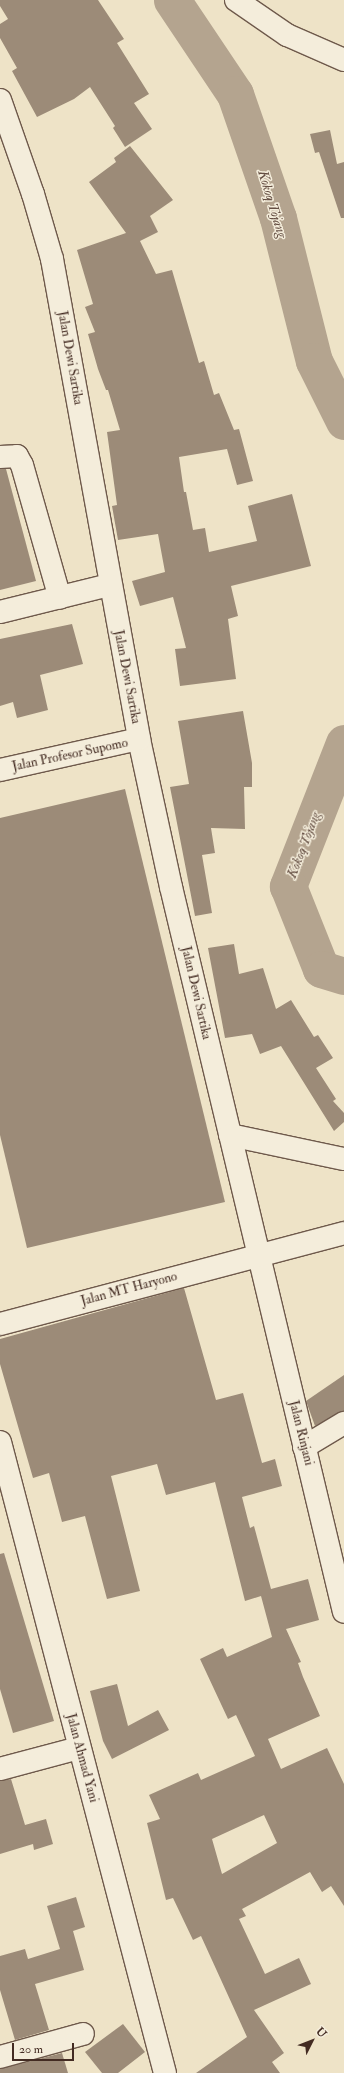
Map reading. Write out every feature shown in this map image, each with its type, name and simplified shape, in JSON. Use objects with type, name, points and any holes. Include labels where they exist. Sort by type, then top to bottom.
[{"type":"street","points":[[236,0],[287,35],[344,60]]},
{"type":"street","name":"Jalan Dewi Sartika","points":[[0,100],[33,194],[52,259],[139,739],[258,1254]]},
{"type":"street","points":[[0,456],[17,456],[22,465],[60,598]]},
{"type":"street","points":[[0,612],[110,585]]},
{"type":"street","name":"Jalan Profesor Supomo","points":[[0,770],[139,739]]},
{"type":"street","points":[[230,1134],[344,1159]]},
{"type":"street","name":"Jalan MT Haryono","points":[[0,1324],[258,1254],[344,1233]]},
{"type":"street","name":"Jalan Rinjani","points":[[258,1254],[344,1612]]},
{"type":"street","points":[[304,1447],[344,1424]]},
{"type":"street","name":"Jalan Ahmad Yani","points":[[0,1442],[165,2073]]},
{"type":"street","points":[[0,1769],[79,1748]]},
{"type":"street","points":[[0,2057],[83,2034]]},
{"type":"building","points":[[0,0],[98,0],[124,39],[117,43],[149,94],[134,103],[152,129],[125,147],[113,128],[115,126],[90,87],[74,99],[37,117],[12,71],[17,68],[0,38],[0,24],[8,19],[0,6]]},
{"type":"building","points":[[330,130],[337,164],[344,162],[344,218],[341,218],[319,152],[315,153],[310,134]]},
{"type":"building","points":[[130,146],[173,200],[150,216],[158,232],[140,241],[156,274],[172,270],[199,363],[204,361],[214,395],[219,393],[234,430],[239,429],[253,481],[237,485],[227,449],[179,457],[184,492],[186,492],[193,530],[205,528],[209,552],[257,541],[248,506],[292,494],[311,566],[231,586],[238,616],[228,619],[236,679],[180,686],[175,649],[186,648],[173,597],[140,606],[132,581],[165,572],[158,534],[118,540],[112,506],[117,505],[107,432],[120,430],[108,390],[106,390],[98,369],[88,334],[95,332],[85,307],[93,304],[77,250],[126,233],[89,182],[116,162],[114,158]]},
{"type":"building","points":[[0,469],[6,469],[36,581],[0,590]]},
{"type":"building","points":[[72,624],[83,664],[40,675],[48,710],[17,718],[13,702],[0,706],[0,639]]},
{"type":"building","points":[[243,711],[252,763],[252,787],[244,787],[245,829],[211,828],[215,853],[202,855],[212,913],[195,916],[170,787],[189,784],[178,721]]},
{"type":"building","points":[[125,789],[225,1202],[27,1248],[0,1135],[0,818]]},
{"type":"building","points":[[234,944],[239,974],[263,968],[276,1009],[291,1000],[314,1037],[318,1035],[333,1058],[316,1068],[336,1099],[333,1101],[344,1113],[344,1122],[334,1131],[281,1046],[260,1054],[252,1034],[225,1038],[208,948]]},
{"type":"building","points":[[184,1288],[216,1400],[243,1393],[262,1463],[275,1459],[282,1486],[242,1497],[250,1528],[254,1526],[271,1589],[308,1579],[319,1620],[286,1629],[301,1662],[298,1663],[320,1716],[268,1739],[281,1769],[327,1748],[344,1784],[344,1906],[331,1886],[322,1892],[310,1872],[242,1909],[246,1916],[239,1919],[265,1974],[299,1958],[311,1984],[254,2010],[284,2053],[272,2062],[280,2073],[196,2073],[247,2037],[201,1936],[193,1940],[173,1898],[166,1900],[147,1823],[160,1819],[149,1795],[198,1773],[201,1780],[255,1756],[236,1715],[228,1719],[200,1659],[223,1648],[227,1657],[272,1637],[261,1596],[245,1601],[215,1482],[166,1495],[157,1464],[111,1476],[140,1591],[107,1599],[85,1516],[62,1522],[49,1473],[33,1478],[0,1364],[0,1339]],"holes":[[[264,1815],[277,1843],[222,1874],[212,1839]]]},
{"type":"building","points":[[344,1375],[344,1411],[315,1426],[306,1401]]},
{"type":"building","points":[[4,1553],[54,1721],[13,1733],[0,1689],[0,1554]]},
{"type":"building","points":[[117,1684],[128,1726],[158,1710],[169,1730],[112,1759],[103,1741],[90,1691]]},
{"type":"building","points":[[11,1779],[25,1825],[46,1819],[53,1844],[34,1850],[33,1844],[0,1854],[0,1781]]},
{"type":"building","points":[[76,1897],[85,1927],[73,1931],[84,1970],[35,1984],[49,2030],[15,2040],[0,1990],[0,1956],[25,1949],[28,1959],[60,1949],[47,1906]]},
{"type":"building","points":[[123,2024],[145,2052],[118,2073],[102,2073],[85,2052]]},
{"type":"building","points":[[62,2053],[68,2073],[0,2073],[0,2069]]},
{"type":"waterway","name":"Kokoq Tojang","points":[[172,0],[235,94],[278,218],[314,361],[344,421]]},
{"type":"waterway","name":"Kokoq Tojang","points":[[344,743],[288,886],[321,969],[344,976]]}]
